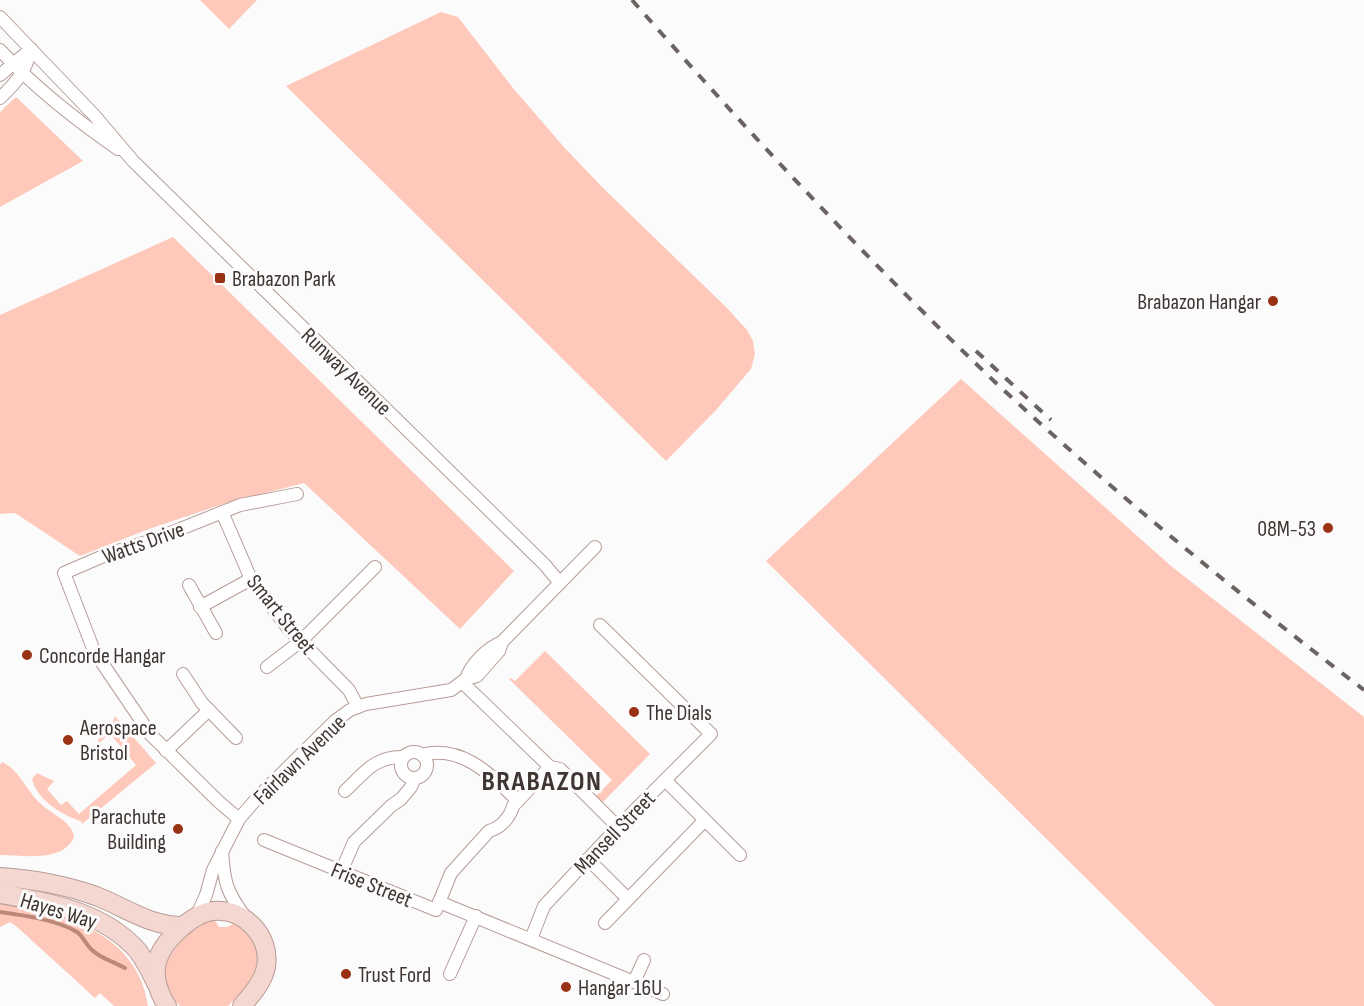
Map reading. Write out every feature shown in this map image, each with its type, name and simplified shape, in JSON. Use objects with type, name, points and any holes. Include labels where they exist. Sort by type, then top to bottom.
[{"type":"street","name":"Runway Avenue","points":[[0,17],[94,115],[133,160],[545,565],[560,583]]},
{"type":"street","points":[[0,75],[30,49]]},
{"type":"street","points":[[0,98],[14,86],[22,73],[30,49]]},
{"type":"street","name":"Runway Avenue","points":[[0,50],[22,73],[87,127],[133,160]]},
{"type":"street","name":"Watts Drive","points":[[166,751],[151,735],[99,659],[64,573],[108,554],[128,549],[222,512],[251,503],[297,494]]},
{"type":"street","name":"Smart Street","points":[[222,512],[251,579],[277,615],[349,690],[358,707]]},
{"type":"street","points":[[595,547],[502,642],[493,646],[469,669],[464,681],[550,767],[560,769],[618,827]]},
{"type":"street","points":[[267,667],[301,641],[375,567]]},
{"type":"street","points":[[200,607],[251,579]]},
{"type":"street","points":[[189,585],[216,633]]},
{"type":"street","name":"Mansell Street","points":[[531,939],[544,906],[618,827],[711,734],[600,625]]},
{"type":"street","points":[[183,674],[209,710],[236,738]]},
{"type":"street","name":"Fairlawn Avenue","points":[[190,920],[206,895],[213,870],[239,819],[258,796],[327,728],[344,714],[358,707],[375,702],[440,693],[451,690],[464,681]]},
{"type":"street","points":[[209,710],[166,751],[239,819]]},
{"type":"street","points":[[345,791],[375,762],[403,757],[412,752],[422,755],[441,752],[459,756],[479,766],[518,801]]},
{"type":"street","points":[[403,757],[401,765],[404,773],[415,778],[423,775],[427,767],[422,755]]},
{"type":"street","points":[[439,902],[454,868],[489,831],[496,829],[511,814],[513,806],[550,767]]},
{"type":"street","points":[[341,872],[354,842],[400,799],[411,787],[415,778]]},
{"type":"street","points":[[665,780],[740,855]]},
{"type":"street","points":[[605,923],[705,820]]},
{"type":"street","name":"Frise Street","points":[[264,840],[436,910],[439,902],[476,916],[663,994]]},
{"type":"street","points":[[222,850],[225,882],[230,897],[254,926],[264,944],[266,956],[260,982],[242,1006]]},
{"type":"street","points":[[588,859],[628,899]]},
{"type":"street","name":"Hayes Way","points":[[0,878],[64,886],[114,904],[153,923],[190,920],[213,911],[225,911],[248,921]]},
{"type":"street","name":"Hayes Way","points":[[0,894],[51,904],[81,913],[107,925],[139,953],[161,999]]},
{"type":"street","points":[[450,974],[476,916]]},
{"type":"street","points":[[161,999],[157,962],[164,949],[190,920]]},
{"type":"street","points":[[634,982],[644,960]]},
{"type":"street","points":[[260,982],[260,1006]]},
{"type":"shaded area","points":[[200,0],[257,0],[229,29]]},
{"type":"shaded area","points":[[441,12],[458,17],[513,88],[563,146],[726,307],[747,330],[753,341],[755,354],[751,369],[716,410],[666,461],[286,86]]},
{"type":"shaded area","points":[[16,97],[83,161],[0,207],[0,112]]},
{"type":"shaded area","points":[[173,237],[514,571],[460,629],[304,483],[223,504],[80,556],[15,513],[0,514],[0,315]]},
{"type":"shaded area","points":[[961,379],[1171,566],[1364,717],[1364,1006],[1215,1006],[766,561]]},
{"type":"shaded area","points":[[545,651],[650,754],[602,803],[595,797],[612,780],[509,679],[515,681]]},
{"type":"shaded area","points":[[115,716],[156,763],[82,824],[81,821],[51,806],[39,793],[32,779],[37,773],[54,781],[47,789],[61,805],[67,801],[79,814],[136,765],[110,734],[99,743],[98,740],[111,726]]},
{"type":"shaded area","points":[[2,762],[18,775],[41,804],[70,827],[74,837],[61,851],[42,856],[0,855],[0,765]]},
{"type":"shaded area","points":[[0,904],[48,913],[72,921],[94,931],[113,944],[130,960],[141,981],[148,1006],[114,1006],[100,993],[95,998],[16,926],[10,922],[0,927]]},
{"type":"shaded area","points":[[214,919],[219,927],[227,927],[235,923],[250,937],[257,958],[255,972],[247,986],[228,1006],[180,1006],[170,996],[165,983],[164,974],[168,958],[188,932],[199,923]]},
{"type":"waterway","points":[[0,912],[40,919],[69,928],[79,934],[95,953],[125,968]]},
{"type":"railway","points":[[632,0],[809,195],[995,382],[1039,423],[1176,540],[1364,690]]},
{"type":"railway","points":[[976,351],[1051,420]]},
{"type":"place","name":"Brabazon Park","points":[[220,278]]},
{"type":"place","name":"Brabazon Hangar","points":[[1273,301]]},
{"type":"place","name":"08M-53","points":[[1328,528]]},
{"type":"place","name":"Concorde Hangar","points":[[27,655]]},
{"type":"place","name":"The Dials","points":[[634,712]]},
{"type":"place","name":"Aerospace Bristol","points":[[68,740]]},
{"type":"place","name":"Parachute Building","points":[[178,829]]},
{"type":"place","name":"Trust Ford","points":[[346,974]]},
{"type":"place","name":"Hangar 16U","points":[[566,987]]},
{"type":"district","name":"BRABAZON","points":[[542,780]]}]
